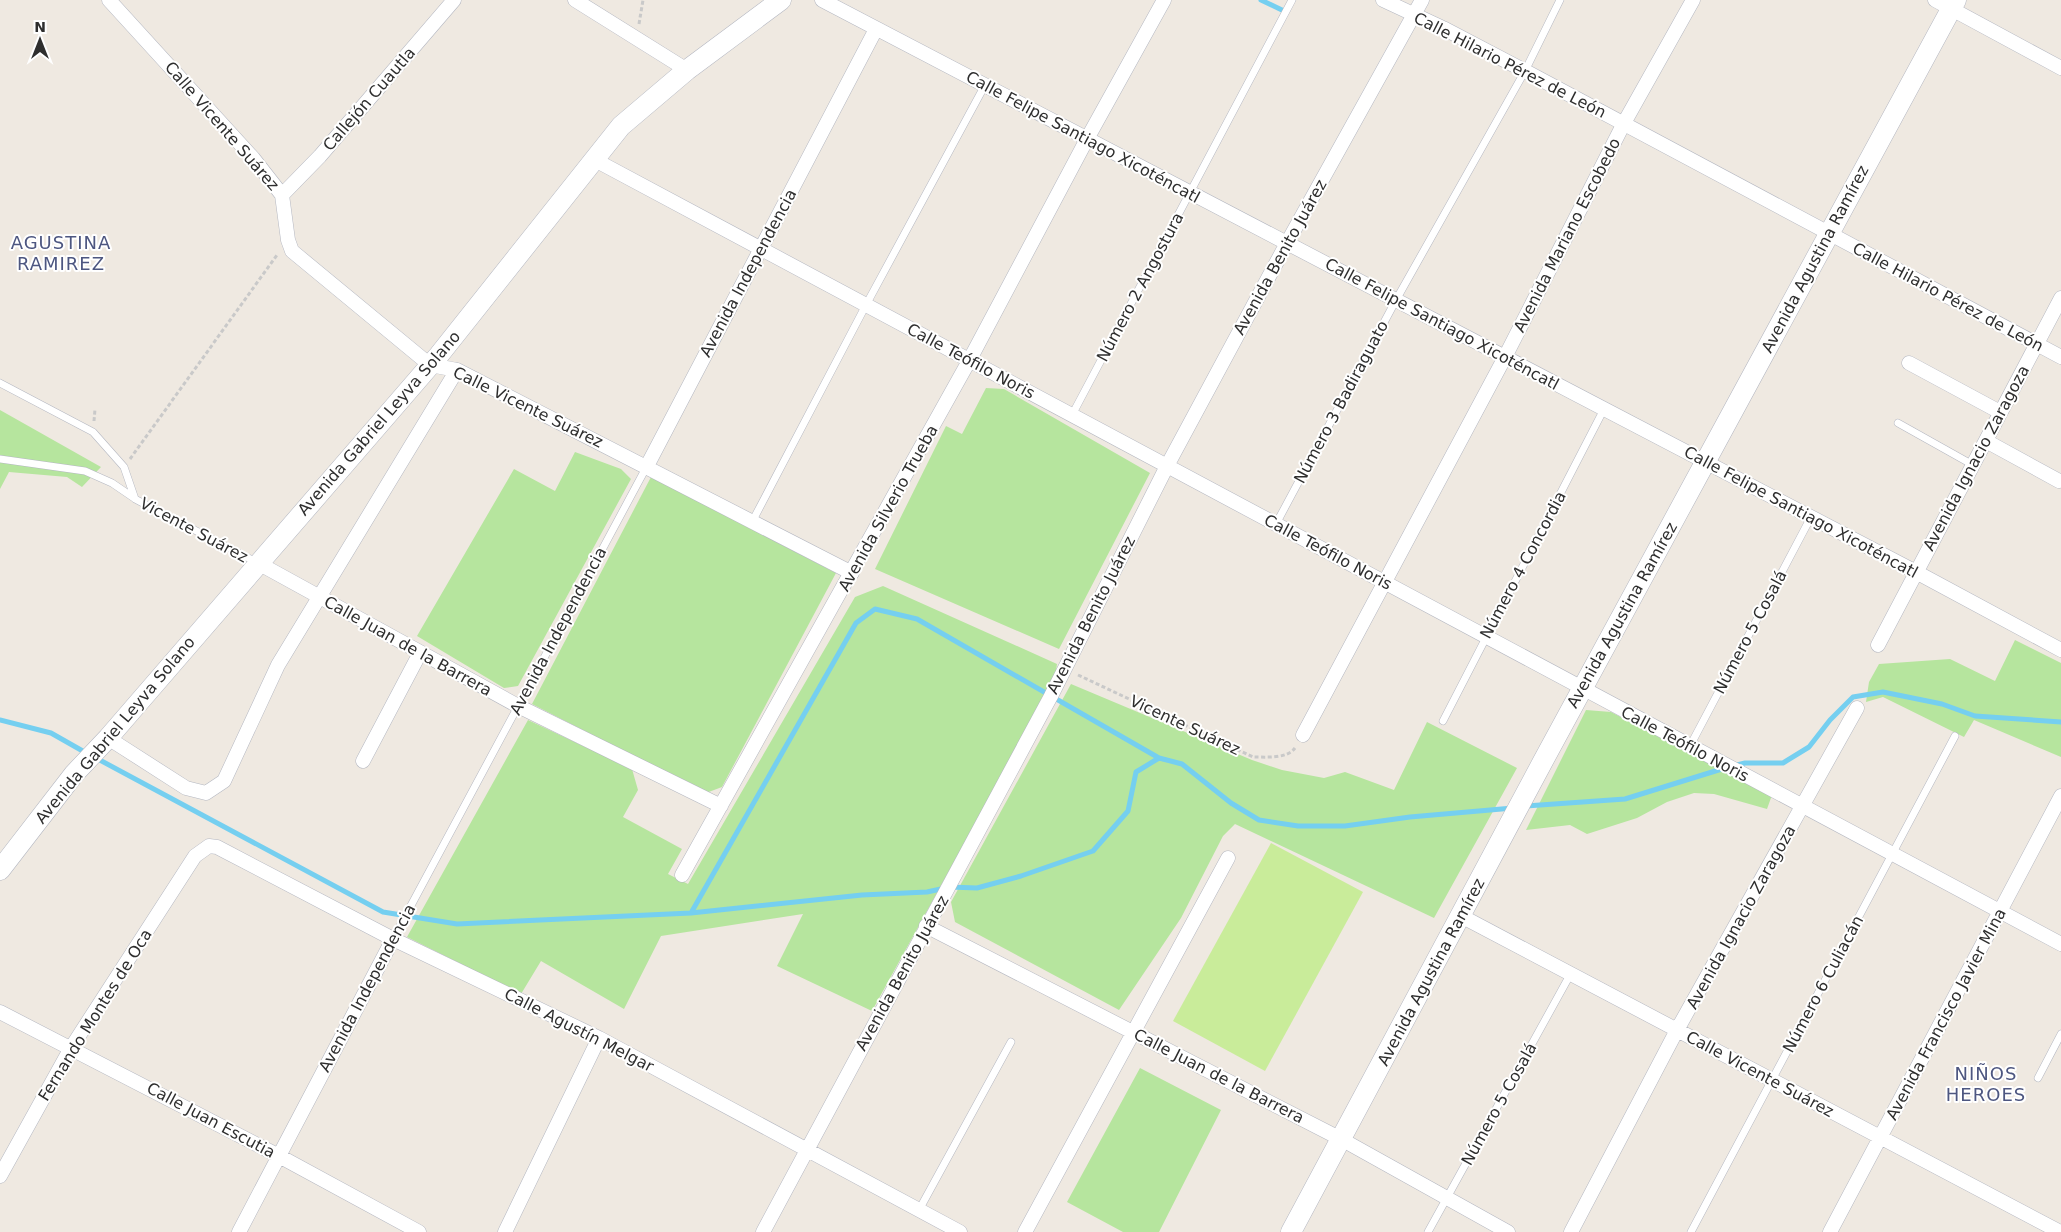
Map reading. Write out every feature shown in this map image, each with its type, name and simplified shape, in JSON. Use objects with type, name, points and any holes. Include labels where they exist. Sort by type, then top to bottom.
[{"type":"street","name":"Calle Vicente Suárez","points":[[109,0],[253,158],[282,195],[288,240],[292,251],[430,365],[457,370],[852,573]]},
{"type":"street","name":"Callejón Cuautla","points":[[282,195],[320,156],[454,0]]},
{"type":"street","points":[[575,0],[687,70]]},
{"type":"street","name":"Avenida Gabriel Leyva Solano","points":[[0,870],[74,774],[430,365],[621,126],[687,70],[781,0]]},
{"type":"street","name":"Calle Felipe Santiago Xicoténcatl","points":[[822,0],[1916,572],[2061,650]]},
{"type":"street","name":"Avenida Silverio Trueba","points":[[682,875],[852,573],[1164,0]]},
{"type":"street","name":"Calle Hilario Pérez de León","points":[[1383,0],[1443,28],[1525,71],[2061,357]]},
{"type":"street","name":"Avenida Benito Juárez","points":[[763,1232],[926,926],[954,878],[1167,466],[1287,243],[1422,0]]},
{"type":"street","name":"Avenida Mariano Escobedo","points":[[1303,735],[1505,357],[1624,124],[1693,0]]},
{"type":"street","points":[[1947,3],[2061,68]]},
{"type":"street","name":"Avenida Agustina Ramírez","points":[[1291,1232],[1542,762],[1829,233],[1947,3]]},
{"type":"street","name":"Avenida Independencia","points":[[647,466],[876,28]]},
{"type":"street","name":"Calle Teófilo Noris","points":[[595,160],[2061,944]]},
{"type":"street","name":"Avenida Ignacio Zaragoza","points":[[1878,645],[2061,298]]},
{"type":"street","points":[[1909,363],[2000,412]]},
{"type":"street","points":[[103,742],[186,788],[206,792],[224,780],[278,665],[317,597],[457,370]]},
{"type":"street","points":[[1986,441],[2059,481]]},
{"type":"street","name":"Calle Juan de la Barrera","points":[[258,563],[518,706],[721,806]]},
{"type":"street","points":[[363,760],[420,653]]},
{"type":"street","name":"Avenida Ignacio Zaragoza","points":[[1571,1232],[1677,1030],[1803,807],[1856,708]]},
{"type":"street","name":"Avenida Francisco Javier Mina","points":[[1830,1232],[2061,796]]},
{"type":"street","name":"Calle Agustín Melgar","points":[[195,856],[209,846],[217,847],[393,939],[599,1038],[960,1232]]},
{"type":"street","name":"Fernando Montes de Oca","points":[[0,1176],[71,1048],[195,856]]},
{"type":"street","points":[[1025,1232],[1228,858]]},
{"type":"street","name":"Calle Vicente Suárez","points":[[1461,916],[2060,1232]]},
{"type":"street","name":"Calle Juan de la Barrera","points":[[926,926],[1341,1139],[1508,1232]]},
{"type":"street","name":"Avenida Independencia","points":[[239,1232],[393,939]]},
{"type":"street","name":"Calle Juan Escutia","points":[[0,1012],[279,1156],[419,1232]]},
{"type":"street","points":[[505,1232],[599,1038]]},
{"type":"lane","name":"Número 2 Angostura","points":[[1072,415],[1292,0]]},
{"type":"lane","name":"Número 3 Badiraguato","points":[[1276,524],[1396,300],[1525,71],[1560,0]]},
{"type":"lane","points":[[752,522],[866,305],[985,86]]},
{"type":"lane","name":"Vicente Suárez","points":[[0,384],[93,432],[124,467],[135,499],[258,563]]},
{"type":"lane","name":"Número 4 Concordia","points":[[1442,721],[1604,409]]},
{"type":"lane","points":[[1898,423],[1973,465]]},
{"type":"lane","points":[[0,459],[84,471],[112,483],[135,499]]},
{"type":"lane","name":"Avenida Independencia","points":[[393,939],[647,466]]},
{"type":"lane","name":"Número 5 Cosalá","points":[[1690,747],[1811,517]]},
{"type":"lane","name":"Número 6 Culiacán","points":[[1691,1232],[1955,736]]},
{"type":"lane","name":"Número 5 Cosalá","points":[[1428,1232],[1570,975]]},
{"type":"lane","points":[[2038,1078],[2061,1034]]},
{"type":"lane","points":[[919,1210],[1011,1042]]},
{"type":"path","points":[[637,40],[643,0]]},
{"type":"path","points":[[124,467],[288,240]]},
{"type":"path","name":"Vicente Suárez","points":[[1064,668],[1253,757],[1277,756],[1294,750],[1303,735]]},
{"type":"green space","points":[[986,388],[1004,389],[1150,473],[1059,649],[875,569],[946,426],[962,434]]},
{"type":"green space","points":[[0,410],[101,467],[82,487],[67,477],[9,472],[0,489]]},
{"type":"green space","points":[[575,452],[621,469],[631,479],[518,686],[504,688],[417,636],[514,469],[555,491]]},
{"type":"green space","points":[[651,477],[836,573],[722,787],[706,793],[532,704]]},
{"type":"green space","points":[[883,586],[1057,664],[1055,678],[872,1011],[777,966],[803,914],[661,936],[624,1009],[541,961],[521,994],[407,937],[528,720],[632,769],[638,790],[623,817],[682,849],[668,874],[688,884],[855,597]]},
{"type":"green space","points":[[2015,640],[2061,663],[2061,757],[1974,720],[1964,737],[1883,697],[1866,702],[1869,682],[1879,664],[1950,659],[1995,681]]},
{"type":"green space","points":[[1071,684],[1252,760],[1282,770],[1324,778],[1345,772],[1394,790],[1427,722],[1517,768],[1434,918],[1235,824],[1223,836],[1181,918],[1119,1010],[955,922],[951,902]]},
{"type":"green space","points":[[1586,710],[1611,712],[1772,795],[1767,809],[1714,794],[1694,793],[1667,802],[1637,818],[1587,834],[1570,825],[1526,830]]},
{"type":"green space","points":[[1271,843],[1363,892],[1265,1071],[1173,1021]]},
{"type":"green space","points":[[1140,1068],[1221,1110],[1159,1232],[1123,1232],[1067,1202]]},
{"type":"waterway","points":[[1261,0],[1284,11]]},
{"type":"waterway","points":[[691,913],[856,623],[875,609],[917,619],[1159,758]]},
{"type":"waterway","points":[[1733,766],[1745,763],[1783,763],[1809,747],[1830,720],[1853,697],[1883,692],[1942,704],[1975,716],[2061,722]]},
{"type":"waterway","points":[[0,720],[51,733],[88,754]]},
{"type":"waterway","points":[[96,758],[383,912],[457,924],[691,913],[862,895],[927,892],[950,887],[977,888],[1021,876],[1093,851],[1128,811],[1136,772],[1159,758],[1182,764],[1231,803],[1259,820],[1298,826],[1345,826],[1410,817],[1513,808]]},
{"type":"waterway","points":[[1526,806],[1625,799],[1725,768]]},
{"type":"district","name":"AGUSTINA RAMIREZ","points":[[61,252]]},
{"type":"district","name":"NIÑOS HEROES","points":[[1986,1083]]}]
